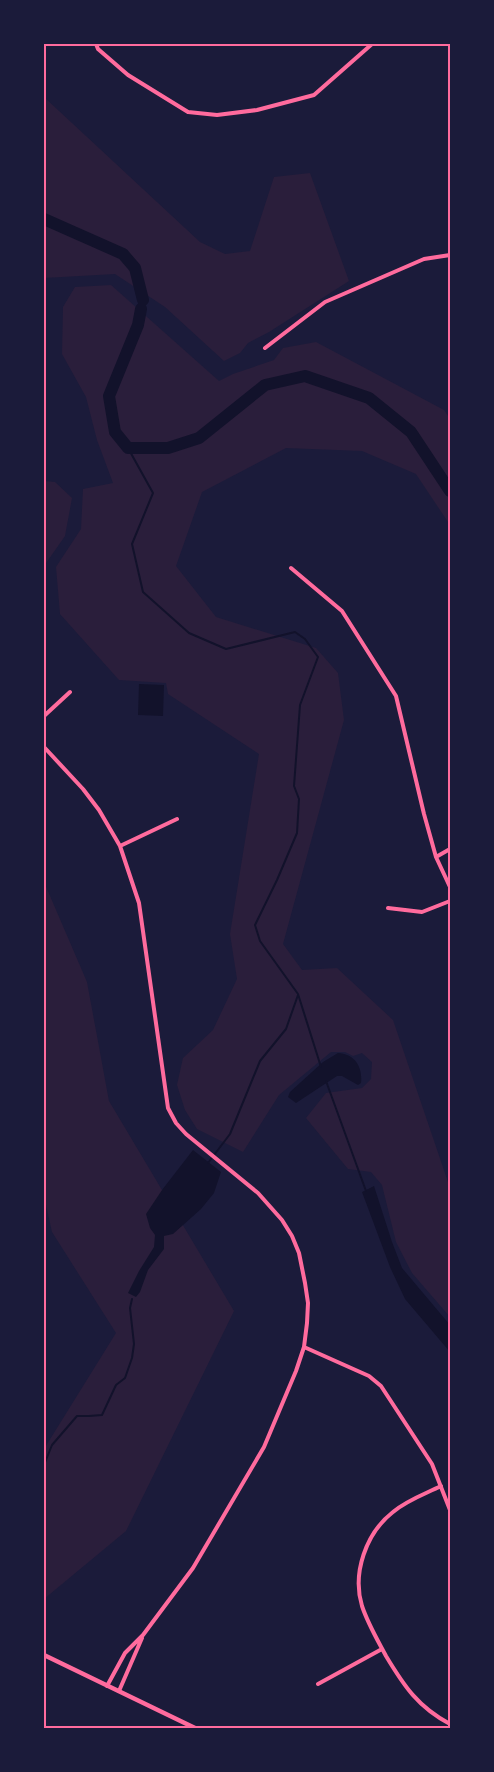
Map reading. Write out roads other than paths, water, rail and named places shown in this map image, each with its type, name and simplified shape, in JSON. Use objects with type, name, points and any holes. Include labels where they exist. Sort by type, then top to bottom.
[{"type":"street","points":[[96,44],[98,49],[128,75],[188,112],[216,115],[257,110],[314,95],[372,44]]},
{"type":"street","points":[[265,348],[325,302],[424,259],[450,255]]},
{"type":"street","points":[[291,567],[342,611],[396,696],[423,814],[436,856],[450,886]]},
{"type":"street","points":[[44,716],[70,692]]},
{"type":"street","points":[[44,747],[83,789],[99,810],[120,846],[139,903],[168,1108],[176,1124],[186,1134],[258,1193],[282,1220],[292,1236],[298,1253],[306,1283],[308,1303],[304,1347],[264,1447],[193,1568],[143,1635],[125,1653],[107,1686]]},
{"type":"street","points":[[120,846],[177,819]]},
{"type":"street","points":[[436,856],[450,849]]},
{"type":"street","points":[[388,908],[422,912],[450,901]]},
{"type":"street","points":[[304,1347],[369,1376],[381,1386],[432,1464],[450,1510]]},
{"type":"street","points":[[441,1486],[411,1500],[381,1522],[362,1558],[360,1591],[361,1604],[371,1629],[410,1694],[429,1712],[450,1724]]},
{"type":"street","points":[[118,1691],[143,1635]]},
{"type":"street","points":[[318,1684],[382,1649]]},
{"type":"street","points":[[44,1655],[195,1728]]},
{"type":"waterway","points":[[44,219],[123,254],[135,268],[143,300]]},
{"type":"waterway","points":[[141,309],[138,325],[109,396],[115,432],[128,448],[168,448],[199,438],[265,385],[305,376],[369,398],[411,432],[450,491]]},
{"type":"waterway","points":[[128,448],[153,493],[132,544],[143,592],[189,633],[226,649],[295,632],[305,639],[318,657],[300,705],[294,786],[299,799],[297,833],[255,925],[260,941],[298,994],[321,1067]]},
{"type":"waterway","points":[[208,1163],[230,1134],[260,1061],[286,1029],[298,995]]},
{"type":"waterway","points":[[326,1081],[366,1191]]},
{"type":"waterway","points":[[44,1465],[52,1445],[77,1416],[102,1415],[116,1385],[125,1378],[134,1344],[130,1308],[132,1299]]}]
